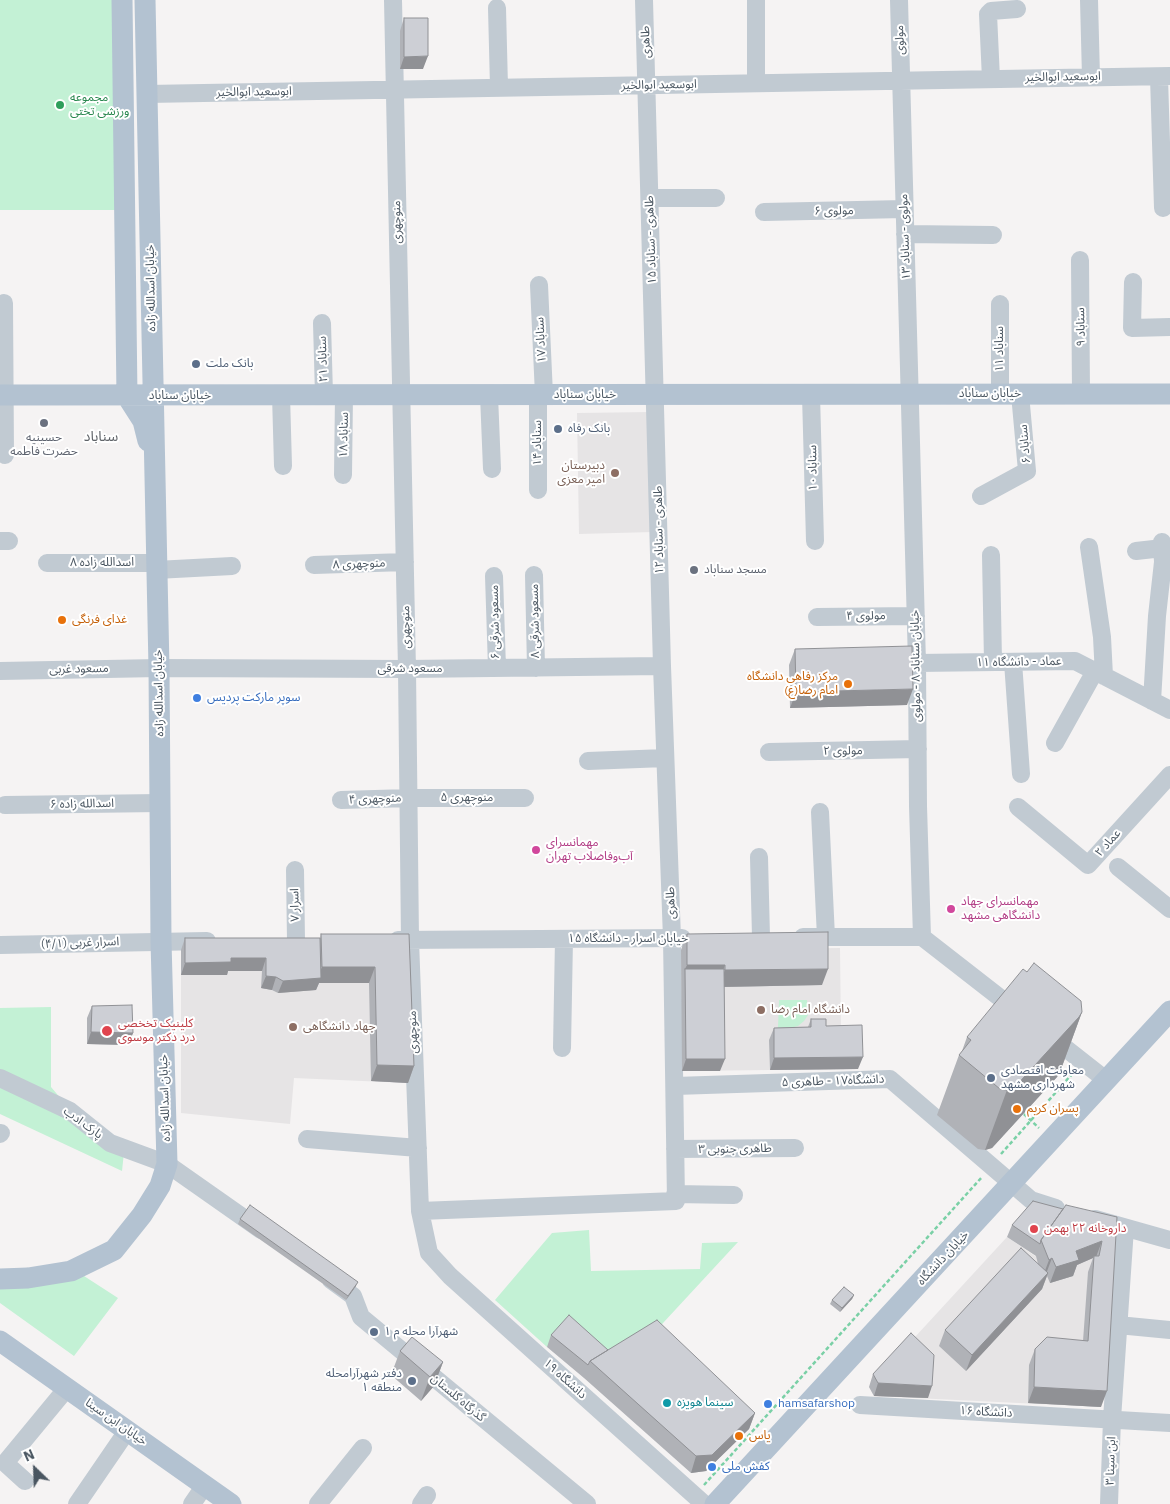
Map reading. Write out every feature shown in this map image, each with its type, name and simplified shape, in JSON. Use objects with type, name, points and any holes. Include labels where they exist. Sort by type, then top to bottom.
[{"type":"main road","name":"خیابان اسدالله زاده","points":[[122,0],[127,396]]},
{"type":"main road","name":"خیابان اسدالله زاده","points":[[0,1279],[28,1278],[72,1271],[114,1250],[160,1186],[167,1164],[161,941],[159,668],[145,0]]},
{"type":"main road","name":"خیابان سناباد","points":[[2,395],[1170,394]]},
{"type":"main road","points":[[127,396],[142,421],[155,466]]},
{"type":"main road","name":"خیابان دانشگاه","points":[[715,1504],[1170,1011]]},
{"type":"main road","name":"خیابان ابن سینا","points":[[0,1341],[231,1504]]},
{"type":"street","name":"منوچهری","points":[[393,0],[407,669],[410,940],[420,1211],[428,1253]]},
{"type":"street","name":"طاهری","points":[[644,0],[647,85]]},
{"type":"street","points":[[756,0],[756,83]]},
{"type":"street","name":"مولوی","points":[[899,0],[901,80]]},
{"type":"street","points":[[1089,0],[1091,77]]},
{"type":"street","points":[[497,8],[500,88]]},
{"type":"street","points":[[991,79],[988,14],[991,11],[1018,9]]},
{"type":"street","name":"ابوسعید ابوالخیر","points":[[147,94],[1165,77]]},
{"type":"street","points":[[1163,208],[1165,77]]},
{"type":"street","name":"مولوی - سناباد ۱۳","points":[[901,80],[910,395]]},
{"type":"street","name":"طاهری - سناباد ۱۵","points":[[647,85],[655,395]]},
{"type":"street","points":[[650,198],[716,198]]},
{"type":"street","name":"مولوی ۶","points":[[764,212],[904,209]]},
{"type":"street","points":[[905,234],[993,235]]},
{"type":"street","name":"سناباد ۹","points":[[1080,260],[1081,394]]},
{"type":"street","points":[[1133,282],[1132,328],[1170,327]]},
{"type":"street","name":"سناباد ۱۷","points":[[538,285],[541,395]]},
{"type":"street","points":[[4,303],[2,395],[5,455]]},
{"type":"street","name":"سناباد ۱۱","points":[[1000,304],[1010,394]]},
{"type":"street","name":"سناباد ۲۱","points":[[322,323],[334,395]]},
{"type":"street","name":"سناباد ۶","points":[[982,496],[1027,471],[1010,394]]},
{"type":"street","points":[[280,395],[283,466]]},
{"type":"street","name":"سناباد ۱۸","points":[[334,395],[343,475]]},
{"type":"street","points":[[488,395],[492,469]]},
{"type":"street","name":"سناباد ۱۴","points":[[538,490],[541,395]]},
{"type":"street","name":"طاهری - سناباد ۱۲","points":[[655,395],[662,666]]},
{"type":"street","name":"سناباد ۱۰","points":[[811,395],[815,541]]},
{"type":"street","name":"خیابان سناباد ۸ - مولوی","points":[[910,395],[922,937]]},
{"type":"street","points":[[1055,743],[1099,674],[1102,637],[1089,547]]},
{"type":"street","points":[[1136,551],[1165,553],[1157,616],[1152,701]]},
{"type":"street","points":[[991,555],[993,662]]},
{"type":"street","name":"منوچهری ۸","points":[[314,565],[405,562]]},
{"type":"street","name":"اسدالله زاده ۸","points":[[47,563],[156,567],[232,566]]},
{"type":"street","name":"مسعود شرقی ۸","points":[[534,575],[536,668]]},
{"type":"street","name":"مسعود شرقی ۶","points":[[494,576],[497,668]]},
{"type":"street","name":"مولوی ۴","points":[[817,617],[916,616]]},
{"type":"street","name":"عماد - دانشگاه ۱۱","points":[[917,663],[1075,661],[1170,710]]},
{"type":"street","points":[[1013,662],[1021,774]]},
{"type":"street","name":"طاهری","points":[[662,666],[672,938],[676,1198]]},
{"type":"street","name":"مسعود شرقی","points":[[159,668],[407,669],[662,666]]},
{"type":"street","name":"مسعود غربی","points":[[0,671],[159,668]]},
{"type":"street","name":"مولوی ۲","points":[[769,752],[918,749]]},
{"type":"street","points":[[588,761],[665,758]]},
{"type":"street","name":"عماد ۲","points":[[1018,807],[1088,865],[1170,775]]},
{"type":"street","name":"منوچهری ۵","points":[[409,798],[525,798]]},
{"type":"street","name":"منوچهری ۴","points":[[341,800],[409,798]]},
{"type":"street","name":"اسدالله زاده ۶","points":[[5,805],[160,803]]},
{"type":"street","points":[[820,812],[826,937]]},
{"type":"street","points":[[759,857],[754,937],[922,937],[1106,1080]]},
{"type":"street","points":[[1118,867],[1170,909]]},
{"type":"street","name":"اسرار ۷","points":[[294,870],[296,941]]},
{"type":"street","name":"خیابان اسرار - دانشگاه ۱۵","points":[[381,940],[701,938]]},
{"type":"street","points":[[562,1048],[564,939]]},
{"type":"street","points":[[161,941],[228,941]]},
{"type":"street","name":"اسرار غربی (۴/۱)","points":[[0,945],[161,941]]},
{"type":"street","points":[[276,941],[315,941]]},
{"type":"street","name":"پارک ادب","points":[[0,1078],[70,1111],[110,1143],[167,1164]]},
{"type":"street","name":"دانشگاه۱۷ - طاهری ۵","points":[[675,1086],[890,1079],[1031,1200],[1170,1240]]},
{"type":"street","points":[[307,1139],[418,1148]]},
{"type":"street","name":"طاهری جنوبی ۳","points":[[675,1149],[794,1148]]},
{"type":"street","points":[[167,1164],[272,1238]]},
{"type":"street","points":[[420,1211],[734,1195]]},
{"type":"street","name":"ابن سینا ۳","points":[[1109,1504],[1112,1419],[1125,1228]]},
{"type":"street","name":"دانشگاه ۱۹","points":[[428,1253],[450,1276],[699,1500]]},
{"type":"street","name":"گذرگاه گلستان","points":[[320,1273],[353,1296],[361,1317],[587,1504]]},
{"type":"street","points":[[1118,1325],[1170,1330]]},
{"type":"street","points":[[26,1481],[5,1463],[67,1388]]},
{"type":"street","name":"دانشگاه ۱۶","points":[[860,1404],[1170,1423]]},
{"type":"street","points":[[77,1504],[127,1430]]},
{"type":"street","points":[[318,1504],[363,1448]]},
{"type":"street","points":[[192,1504],[205,1486]]},
{"type":"path","points":[[699,1500],[991,1165],[1084,1062]]},
{"type":"path","points":[[1024,1114],[1052,1139]]},
{"type":"shaded area","name":"دبیرستان امیر معزی","points":[[651,412],[653,532],[579,534],[577,413]]},
{"type":"shaded area","name":"دانشگاه امام رضا","points":[[840,948],[841,1038],[858,1038],[858,1069],[682,1071],[681,950]]},
{"type":"shaded area","name":"جهاد دانشگاهی","points":[[181,950],[403,951],[408,1083],[294,1078],[290,1124],[181,1113]]},
{"type":"shaded area","points":[[1111,1233],[1101,1407],[874,1396],[869,1387],[1007,1237],[1035,1256]]},
{"type":"green space","name":"مجموعه ورزشی تختی","points":[[0,0],[118,0],[121,210],[0,210]]},
{"type":"green space","points":[[779,1000],[807,1000],[808,1015],[804,1021],[798,1026],[778,1028]]},
{"type":"green space","points":[[51,1007],[51,1087],[95,1139],[125,1143],[122,1171],[0,1114],[0,1008]]},
{"type":"green space","points":[[589,1230],[591,1271],[700,1269],[702,1243],[738,1242],[651,1336],[606,1364],[564,1327],[547,1347],[495,1300],[552,1233]]},
{"type":"green space","points":[[84,1276],[118,1298],[74,1356],[0,1303],[0,1288]]},
{"type":"building","points":[[404,18],[428,18],[428,56],[404,57]]},
{"type":"building","points":[[912,646],[913,689],[796,692],[795,649]]},
{"type":"building","points":[[828,932],[828,969],[725,970],[725,965],[687,965],[687,934]]},
{"type":"building","points":[[321,934],[409,934],[414,1066],[377,1065],[375,967],[322,967]]},
{"type":"building","points":[[185,938],[320,938],[321,978],[283,981],[276,977],[266,976],[266,958],[231,958],[231,962],[185,963]]},
{"type":"building","points":[[1034,963],[1081,1001],[1082,1012],[1014,1088],[1000,1089],[959,1055],[971,1040],[967,1037],[1023,969],[1027,972]]},
{"type":"building","points":[[685,969],[724,969],[725,1059],[686,1059]]},
{"type":"building","points":[[132,1005],[133,1033],[91,1032],[92,1006]]},
{"type":"building","points":[[811,1019],[826,1019],[826,1026],[862,1025],[863,1057],[774,1058],[774,1028],[811,1027]]},
{"type":"building","points":[[1033,1201],[1063,1209],[1040,1244],[1012,1225]]},
{"type":"building","points":[[250,1205],[358,1282],[348,1296],[240,1219]]},
{"type":"building","points":[[1066,1205],[1117,1217],[1107,1391],[1034,1387],[1035,1349],[1047,1337],[1088,1341],[1094,1256],[1099,1256],[1102,1241],[1076,1251],[1079,1260],[1056,1267],[1052,1258],[1049,1260],[1041,1240]]},
{"type":"building","points":[[1021,1248],[1048,1273],[972,1355],[945,1330]]},
{"type":"building","points":[[844,1287],[854,1295],[842,1308],[832,1300]]},
{"type":"building","points":[[569,1315],[608,1350],[590,1361],[588,1365],[551,1335]]},
{"type":"building","name":"سینما هویزه","points":[[657,1320],[755,1413],[712,1455],[696,1456],[590,1361]]},
{"type":"building","points":[[911,1333],[934,1355],[932,1386],[878,1383],[873,1374]]},
{"type":"building","points":[[412,1337],[443,1362],[430,1377],[400,1351]]},
{"type":"place","name":"مجموعه ورزشی تختی","points":[[60,105]]},
{"type":"place","name":"بانک ملت","points":[[196,364]]},
{"type":"place","name":"حسینیه حضرت فاطمه","points":[[44,423]]},
{"type":"place","name":"بانک رفاه","points":[[558,429]]},
{"type":"place","name":"دبیرستان امیر معزی","points":[[615,473]]},
{"type":"place","name":"مسجد سناباد","points":[[694,570]]},
{"type":"place","name":"غذای فرنگی","points":[[62,620]]},
{"type":"place","name":"مرکز رفاهی دانشگاه امام رضا(ع)","points":[[848,684]]},
{"type":"place","name":"سوپر مارکت پردیس","points":[[197,698]]},
{"type":"place","name":"مهمانسرای آب‌و‌فاضلاب تهران","points":[[536,850]]},
{"type":"place","name":"مهمانسرای جهاد دانشگاهی مشهد","points":[[951,909]]},
{"type":"place","name":"دانشگاه امام رضا","points":[[761,1010]]},
{"type":"place","name":"جهاد دانشگاهی","points":[[293,1027]]},
{"type":"place","name":"کلینیک تخخصی درد دکتر موسوی","points":[[107,1031]]},
{"type":"place","name":"معاونت اقتصادی شهرداری مشهد","points":[[991,1078]]},
{"type":"place","name":"پسران کریم","points":[[1017,1109]]},
{"type":"place","name":"داروخانه ۲۲ بهمن","points":[[1034,1229]]},
{"type":"place","name":"شهرآرا محله م ۱","points":[[374,1332]]},
{"type":"place","name":"دفتر شهرآرامحله منطقه ۱","points":[[412,1381]]},
{"type":"place","name":"سینما هویزه","points":[[667,1403]]},
{"type":"place","name":"hamsafarshop","points":[[768,1404]]},
{"type":"place","name":"یاس","points":[[739,1436]]},
{"type":"place","name":"کفش ملی","points":[[712,1467]]},
{"type":"district","name":"سناباد","points":[[101,437]]}]
